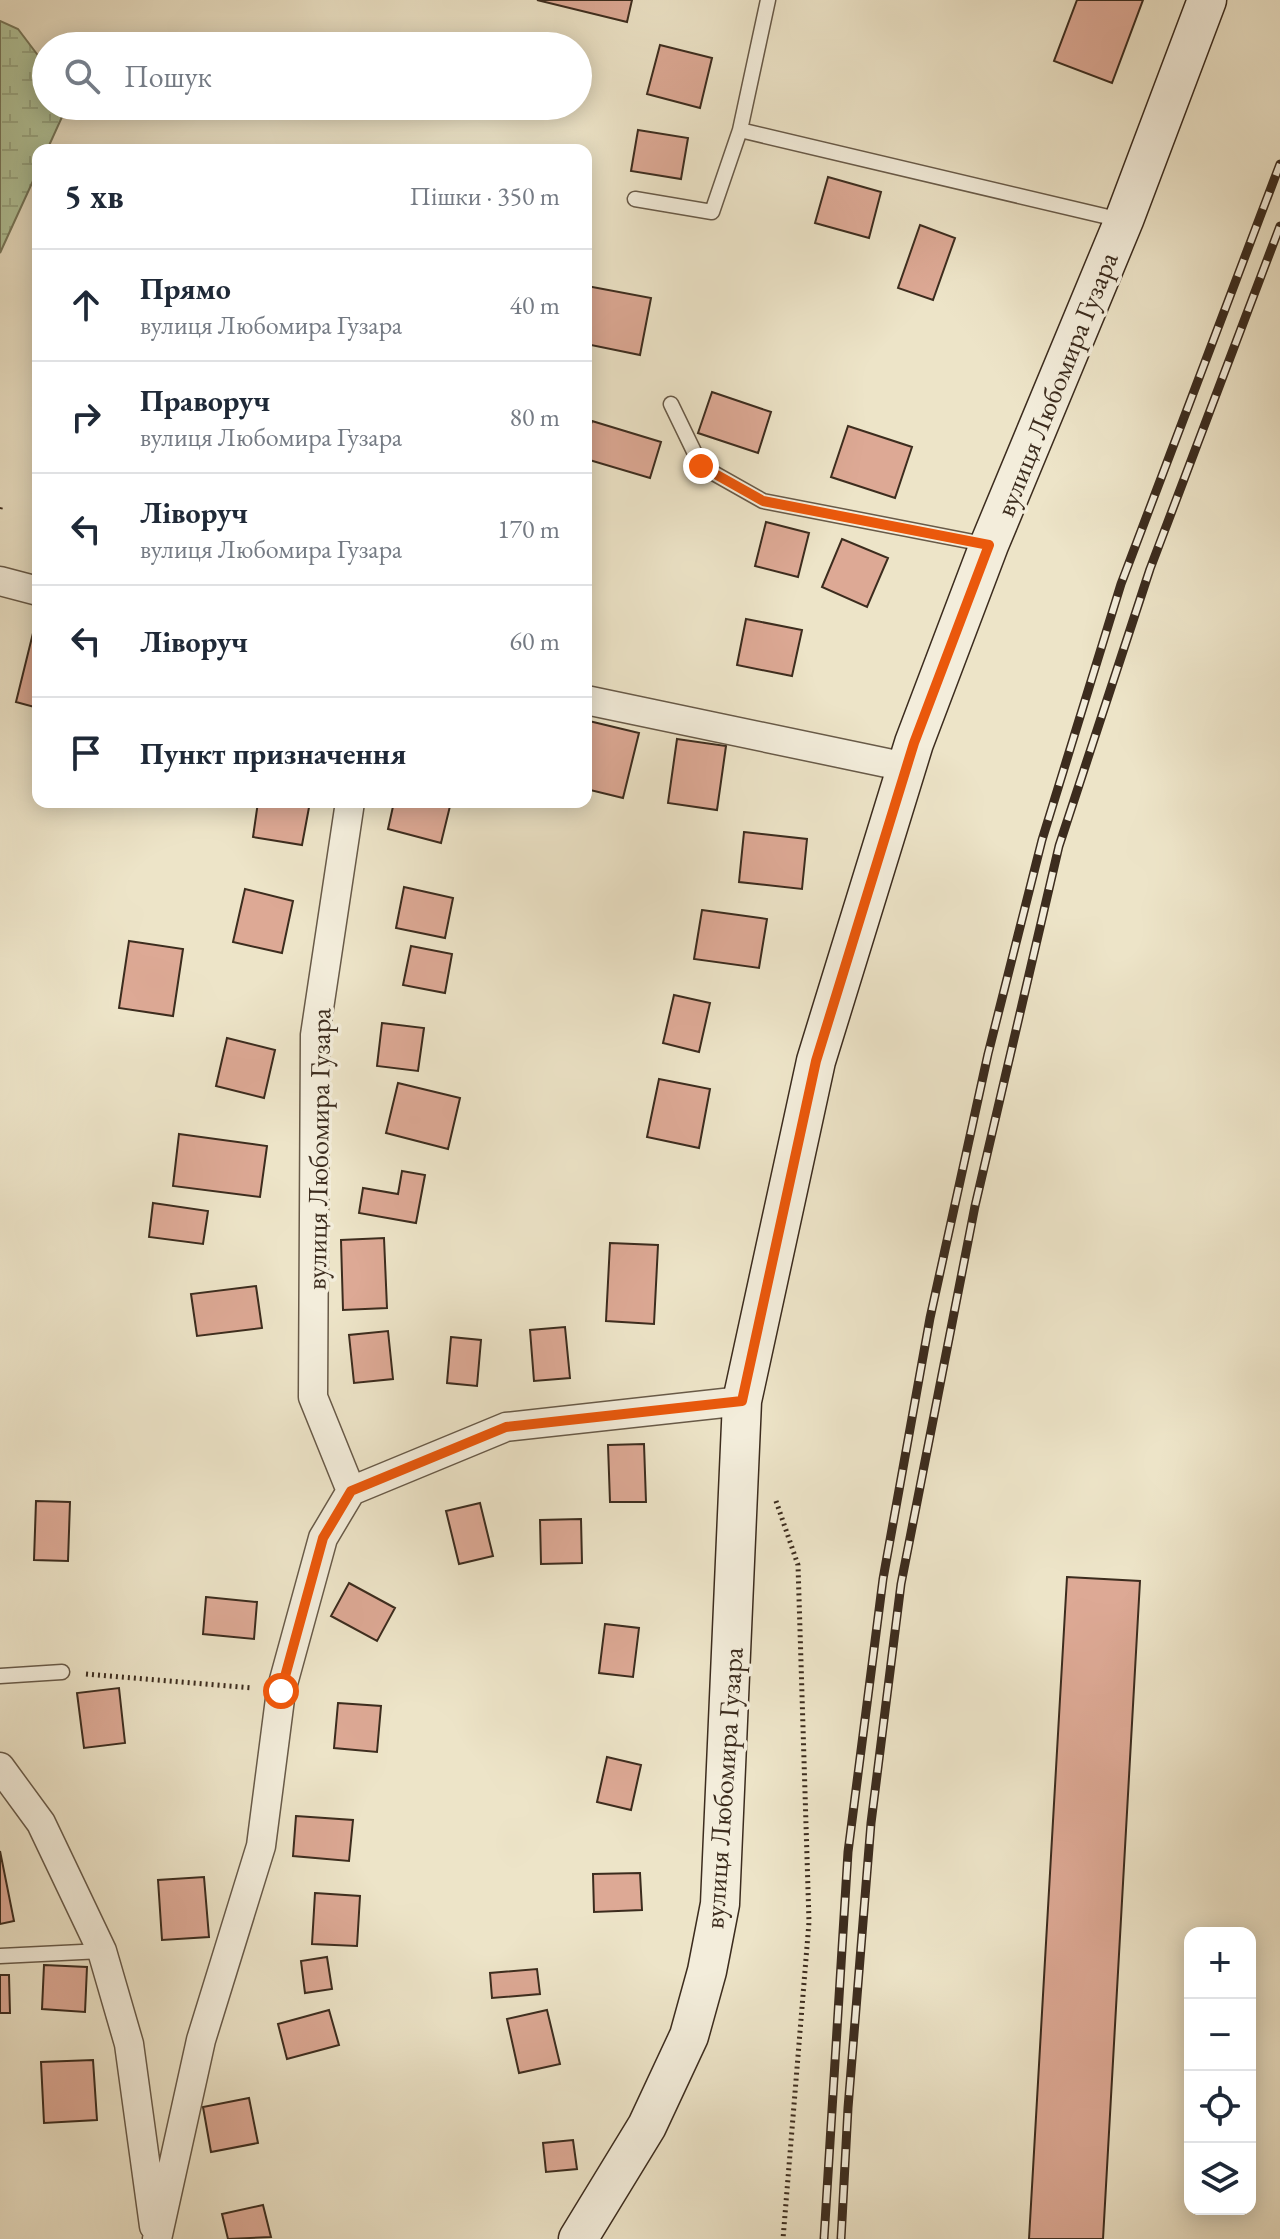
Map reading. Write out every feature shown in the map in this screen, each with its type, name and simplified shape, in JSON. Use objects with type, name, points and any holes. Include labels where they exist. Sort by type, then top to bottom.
[{"type":"main road","name":"вулиця Любомира Гузара","points":[[578,2239],[647,2126],[689,2036],[710,1957],[720,1904],[742,1401],[816,1061],[906,767],[989,545],[1124,220],[1207,0]]},
{"type":"street","points":[[0,581],[32,589]]},
{"type":"street","points":[[592,701],[906,767]]},
{"type":"street","name":"вулиця Любомира Гузара","points":[[349,808],[315,1035],[313,1397],[351,1491]]},
{"type":"street","points":[[156,2239],[201,2040],[261,1846],[281,1691],[323,1538],[351,1491],[506,1427],[742,1401]]},
{"type":"street","points":[[0,1767],[41,1823],[102,1951],[129,2044],[156,2239]]},
{"type":"lane","points":[[635,199],[712,212],[740,130],[768,0]]},
{"type":"lane","points":[[740,130],[1124,220]]},
{"type":"lane","points":[[671,404],[701,466],[763,501],[989,545]]},
{"type":"lane","points":[[0,1676],[62,1672]]},
{"type":"lane","points":[[0,1956],[102,1951]]},
{"type":"path","points":[[773,1490],[798,1565],[809,1922],[783,2239]]},
{"type":"path","points":[[62,1672],[281,1691]]},
{"type":"green space","points":[[0,21],[18,29],[32,48],[32,120],[61,120],[50,144],[32,144],[32,183],[0,253]]},
{"type":"building","points":[[537,0],[632,0],[627,22]]},
{"type":"building","points":[[1077,0],[1143,0],[1112,83],[1054,61]]},
{"type":"building","points":[[660,45],[712,58],[700,108],[647,94]]},
{"type":"building","points":[[638,130],[688,138],[681,179],[631,171]]},
{"type":"building","points":[[828,177],[881,192],[869,238],[815,223]]},
{"type":"building","points":[[920,225],[955,238],[933,300],[898,288]]},
{"type":"building","points":[[592,287],[651,298],[640,355],[592,345]]},
{"type":"building","points":[[712,392],[771,412],[758,453],[698,433]]},
{"type":"building","points":[[592,421],[661,442],[650,478],[592,461]]},
{"type":"building","points":[[848,426],[912,447],[895,498],[831,477]]},
{"type":"building","points":[[766,522],[809,533],[798,577],[755,566]]},
{"type":"building","points":[[842,539],[888,558],[867,607],[822,587]]},
{"type":"building","points":[[746,619],[802,630],[792,676],[737,665]]},
{"type":"building","points":[[32,637],[32,706],[16,702]]},
{"type":"building","points":[[592,722],[639,733],[623,798],[592,790]]},
{"type":"building","points":[[677,739],[726,746],[717,810],[668,803]]},
{"type":"building","points":[[257,808],[309,808],[302,845],[253,837]]},
{"type":"building","points":[[393,808],[450,808],[441,843],[388,829]]},
{"type":"building","points":[[744,832],[807,839],[802,889],[739,882]]},
{"type":"building","points":[[404,887],[453,898],[445,938],[396,928]]},
{"type":"building","points":[[245,889],[293,901],[282,953],[233,942]]},
{"type":"building","points":[[702,910],[767,919],[759,968],[694,959]]},
{"type":"building","points":[[129,941],[183,949],[173,1016],[119,1008]]},
{"type":"building","points":[[411,946],[452,954],[445,993],[403,985]]},
{"type":"building","points":[[674,995],[710,1003],[699,1052],[663,1043]]},
{"type":"building","points":[[382,1023],[424,1028],[418,1071],[377,1066]]},
{"type":"building","points":[[227,1038],[275,1050],[264,1098],[216,1086]]},
{"type":"building","points":[[659,1079],[710,1089],[699,1148],[647,1137]]},
{"type":"building","points":[[398,1083],[460,1098],[448,1149],[386,1133]]},
{"type":"building","points":[[179,1134],[267,1146],[260,1197],[173,1186]]},
{"type":"building","points":[[402,1171],[425,1175],[416,1223],[359,1213],[363,1188],[398,1194]]},
{"type":"building","points":[[153,1203],[208,1211],[203,1244],[149,1237]]},
{"type":"building","points":[[384,1238],[387,1308],[343,1310],[341,1240]]},
{"type":"building","points":[[610,1243],[658,1245],[654,1324],[606,1321]]},
{"type":"building","points":[[256,1286],[262,1328],[197,1336],[191,1294]]},
{"type":"building","points":[[565,1327],[570,1378],[534,1381],[530,1330]]},
{"type":"building","points":[[388,1331],[393,1379],[354,1383],[349,1335]]},
{"type":"building","points":[[451,1337],[481,1340],[477,1386],[447,1383]]},
{"type":"building","points":[[644,1444],[646,1502],[610,1502],[608,1445]]},
{"type":"building","points":[[36,1501],[70,1502],[68,1561],[34,1560]]},
{"type":"building","points":[[480,1503],[493,1556],[459,1564],[446,1511]]},
{"type":"building","points":[[581,1519],[582,1563],[541,1564],[540,1520]]},
{"type":"building","points":[[1067,1577],[1140,1581],[1103,2239],[1029,2239]]},
{"type":"building","points":[[349,1583],[395,1608],[377,1641],[331,1616]]},
{"type":"building","points":[[206,1597],[257,1602],[254,1639],[203,1634]]},
{"type":"building","points":[[605,1624],[639,1628],[633,1677],[599,1673]]},
{"type":"building","points":[[119,1688],[125,1743],[84,1748],[77,1693]]},
{"type":"building","points":[[338,1703],[381,1706],[377,1752],[334,1748]]},
{"type":"building","points":[[607,1757],[641,1765],[631,1810],[597,1802]]},
{"type":"building","points":[[296,1816],[353,1820],[349,1861],[293,1856]]},
{"type":"building","points":[[0,1851],[14,1921],[0,1924]]},
{"type":"building","points":[[640,1873],[642,1910],[594,1912],[593,1874]]},
{"type":"building","points":[[204,1877],[209,1937],[162,1940],[158,1880]]},
{"type":"building","points":[[315,1893],[360,1896],[357,1946],[312,1944]]},
{"type":"building","points":[[327,1957],[332,1989],[305,1993],[301,1961]]},
{"type":"building","points":[[44,1965],[87,1967],[85,2012],[42,2009]]},
{"type":"building","points":[[537,1969],[540,1994],[492,1998],[490,1973]]},
{"type":"building","points":[[0,1975],[9,1975],[10,2013],[0,2013]]},
{"type":"building","points":[[329,2010],[339,2045],[287,2059],[278,2024]]},
{"type":"building","points":[[547,2010],[560,2064],[519,2073],[507,2019]]},
{"type":"building","points":[[93,2060],[97,2120],[44,2123],[41,2062]]},
{"type":"building","points":[[249,2098],[258,2143],[211,2152],[203,2107]]},
{"type":"building","points":[[573,2140],[577,2169],[546,2172],[543,2143]]},
{"type":"building","points":[[263,2205],[271,2237],[228,2239],[222,2214]]},
{"type":"railway","points":[[824,2239],[848,1852],[883,1579],[930,1318],[988,1054],[1042,840],[1121,584],[1280,164]]},
{"type":"railway","points":[[841,2239],[848,2108],[871,1823],[901,1584],[975,1206],[1059,846],[1150,569],[1280,226]]},
{"type":"route","points":[[281,1691],[323,1538],[351,1491],[506,1427],[742,1401],[816,1061],[914,743],[989,545],[763,501],[701,466]]}]
